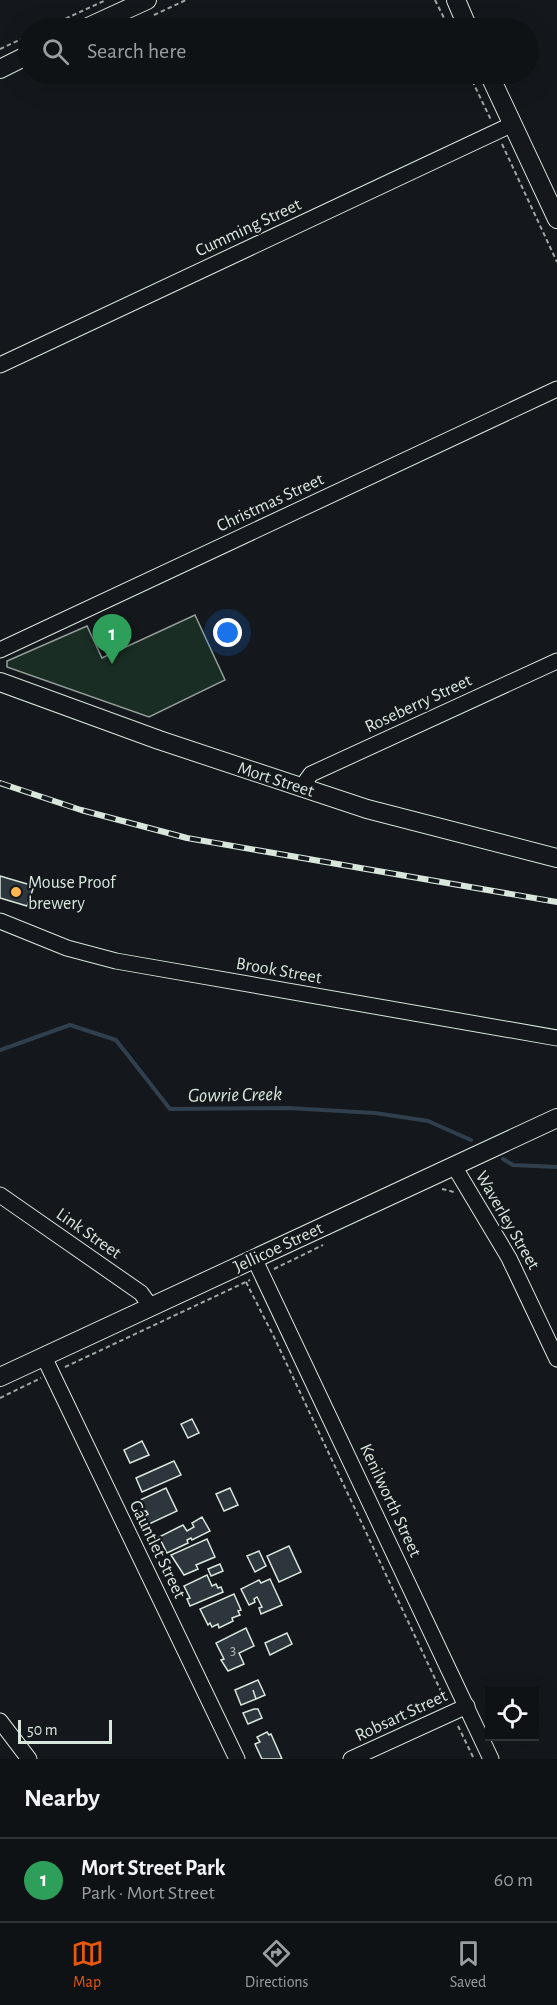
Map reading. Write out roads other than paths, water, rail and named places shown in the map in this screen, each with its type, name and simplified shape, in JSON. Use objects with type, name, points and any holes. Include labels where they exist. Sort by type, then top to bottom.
[{"type":"main road","points":[[108,18],[147,0]]},
{"type":"main road","points":[[456,1],[464,18]]},
{"type":"main road","points":[[0,69],[18,60]]},
{"type":"main road","points":[[492,84],[505,128],[557,219]]},
{"type":"main road","name":"Mort Street","points":[[0,682],[159,740],[367,809],[557,858]]},
{"type":"main road","name":"Jellicoe Street","points":[[0,1377],[557,1118]]},
{"type":"street","name":"Cumming Street","points":[[0,365],[505,128]]},
{"type":"street","name":"Christmas Street","points":[[0,650],[557,389]]},
{"type":"street","name":"Roseberry Street","points":[[301,788],[311,774],[555,667]]},
{"type":"street","name":"Brook Street","points":[[0,921],[68,948],[117,961],[557,1038]]},
{"type":"street","name":"Waverley Street","points":[[460,1163],[557,1359]]},
{"type":"street","name":"Link Street","points":[[0,1195],[141,1293],[152,1307]]},
{"type":"street","name":"Kenilworth Street","points":[[254,1258],[491,1759]]},
{"type":"street","name":"Gauntlet Street","points":[[44,1357],[237,1759]]},
{"type":"street","name":"Robsart Street","points":[[351,1759],[467,1706]]},
{"type":"street","points":[[0,1721],[28,1759]]},
{"type":"waterway","name":"Gowrie Creek","points":[[0,1050],[70,1025],[116,1040],[170,1109],[288,1108],[375,1113],[428,1121],[471,1140]]},
{"type":"waterway","name":"Gowrie Creek","points":[[503,1159],[513,1165],[557,1167]]},
{"type":"railway","points":[[0,783],[81,810],[187,838],[557,902]]},
{"type":"place","name":"Mort Street Park","points":[[112,664]]},
{"type":"place","name":"Mouse Proof brewery","points":[[16,892]]}]
